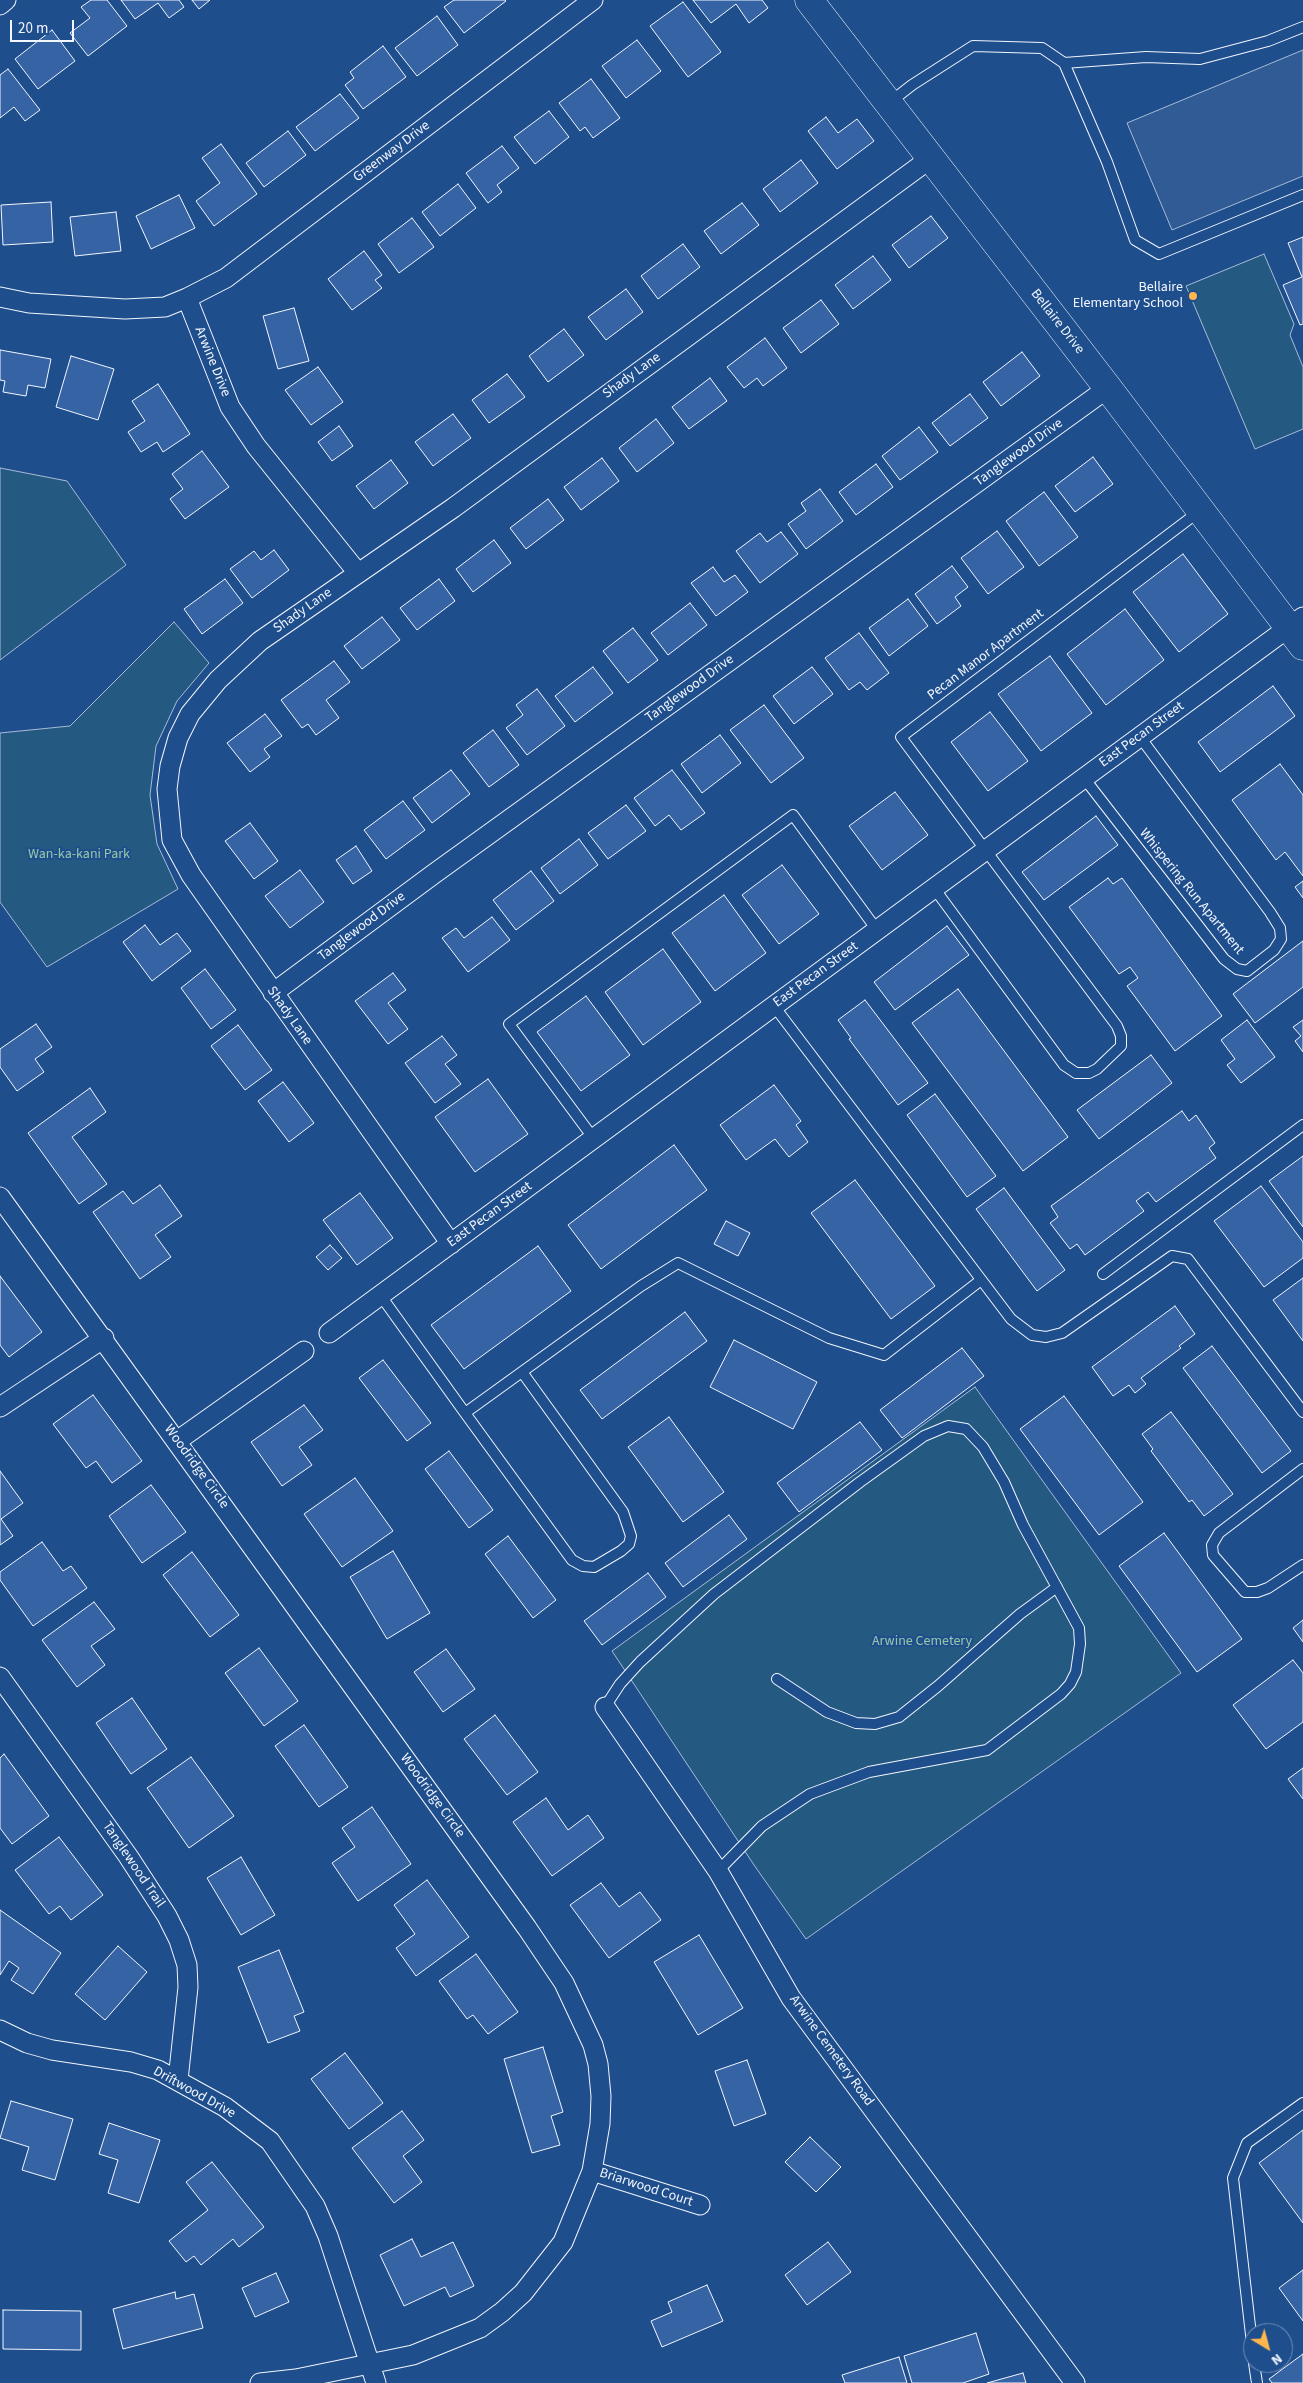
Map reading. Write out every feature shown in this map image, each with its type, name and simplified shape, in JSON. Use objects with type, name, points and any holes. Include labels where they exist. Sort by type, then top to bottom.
[{"type":"street","points":[[0,5],[6,0]]},
{"type":"street","name":"Greenway Drive","points":[[187,298],[226,278],[594,0]]},
{"type":"street","name":"Bellaire Drive","points":[[809,0],[1201,510],[1299,630]]},
{"type":"street","name":"Shady Lane","points":[[451,1244],[191,875],[172,840],[167,789],[170,766],[178,738],[190,714],[218,680],[260,641],[453,508],[931,158]]},
{"type":"street","points":[[0,297],[29,303],[125,309],[165,307],[187,298]]},
{"type":"street","name":"Arwine Drive","points":[[187,298],[230,407],[256,446],[358,573]]},
{"type":"street","name":"Tanglewood Drive","points":[[273,993],[435,873],[1108,388]]},
{"type":"street","name":"East Pecan Street","points":[[329,1334],[1140,736],[1299,630]]},
{"type":"street","name":"Woodridge Circle","points":[[0,1197],[104,1338],[522,1920],[564,1984],[593,2045],[598,2064],[601,2096],[600,2124],[592,2170],[563,2242],[523,2293],[480,2328],[413,2355],[296,2379],[260,2383]]},
{"type":"street","points":[[0,1407],[104,1338]]},
{"type":"street","points":[[177,1441],[304,1351]]},
{"type":"street","name":"Tanglewood Trail","points":[[0,1677],[128,1856],[167,1916],[180,1940],[187,1965],[188,1987],[178,2080]]},
{"type":"street","name":"Arwine Cemetery Road","points":[[605,1708],[718,1871],[791,1998],[1075,2383]]},
{"type":"street","name":"Driftwood Drive","points":[[0,2030],[27,2044],[52,2050],[131,2062],[158,2070],[225,2107],[270,2141],[315,2206],[328,2236],[376,2383]]},
{"type":"street","name":"Briarwood Court","points":[[592,2170],[700,2205]]},
{"type":"lane","points":[[1064,63],[1146,57],[1200,59],[1268,41],[1303,27]]},
{"type":"lane","points":[[889,103],[912,85],[973,46],[1042,48],[1064,63],[1107,162],[1135,240],[1159,254],[1303,195]]},
{"type":"lane","name":"Pecan Manor Apartment","points":[[986,850],[901,737],[1201,510]]},
{"type":"lane","name":"Whispering Run Apartment","points":[[1084,778],[1224,959],[1237,970],[1247,971],[1274,950],[1281,939],[1280,928],[1140,736]]},
{"type":"lane","points":[[594,1139],[509,1024],[793,815],[877,930]]},
{"type":"lane","points":[[934,888],[1064,1065],[1076,1073],[1089,1073],[1097,1069],[1121,1046],[1121,1036],[1116,1026],[986,850]]},
{"type":"lane","points":[[774,1006],[1011,1319],[1032,1335],[1046,1337],[1062,1333],[1172,1256],[1188,1259],[1303,1412]]},
{"type":"lane","points":[[1103,1274],[1303,1125]]},
{"type":"lane","points":[[465,1413],[641,1286],[678,1263],[829,1338],[884,1355],[981,1280]]},
{"type":"lane","points":[[381,1296],[572,1560],[583,1566],[594,1567],[607,1561],[629,1544],[629,1529],[623,1512],[522,1372]]},
{"type":"lane","points":[[605,1708],[620,1684],[640,1662],[714,1594],[924,1436],[948,1426],[966,1429],[984,1447],[1004,1482],[1023,1525],[1079,1628],[1080,1644],[1076,1672],[1061,1694],[987,1750],[869,1772],[810,1794],[762,1826],[718,1871]]},
{"type":"lane","points":[[1303,1469],[1219,1533],[1212,1545],[1213,1555],[1245,1592],[1257,1592],[1268,1588],[1303,1565]]},
{"type":"lane","points":[[777,1680],[827,1712],[856,1722],[874,1724],[898,1717],[938,1686],[1020,1614],[1056,1587]]},
{"type":"lane","points":[[1250,2323],[1233,2178],[1247,2143],[1303,2103]]},
{"type":"green space","points":[[1264,254],[1294,324],[1290,335],[1303,367],[1303,429],[1255,449],[1186,286]]},
{"type":"green space","points":[[0,468],[67,481],[126,565],[0,660]]},
{"type":"green space","name":"Wan-ka-kani Park","points":[[174,622],[209,663],[177,701],[156,746],[150,795],[157,844],[178,889],[47,967],[0,902],[0,733],[70,726]]},
{"type":"green space","name":"Arwine Cemetery","points":[[975,1387],[1181,1673],[806,1939],[754,1865],[612,1651]]},
{"type":"shaded area","points":[[1303,50],[1303,176],[1172,230],[1127,123]]},
{"type":"building","points":[[91,0],[107,0],[127,26],[88,56],[70,33],[90,18],[81,7]]},
{"type":"building","points":[[121,0],[179,0],[184,7],[169,18],[158,3],[135,19]]},
{"type":"building","points":[[192,0],[210,0],[199,9]]},
{"type":"building","points":[[454,0],[506,1],[464,33],[444,7]]},
{"type":"building","points":[[693,0],[762,0],[768,8],[749,23],[736,4],[711,23]]},
{"type":"building","points":[[683,2],[721,52],[688,77],[650,26]]},
{"type":"building","points":[[437,16],[458,45],[417,76],[395,48]]},
{"type":"building","points":[[52,30],[75,61],[38,89],[15,59]]},
{"type":"building","points":[[637,40],[661,71],[626,98],[602,66]]},
{"type":"building","points":[[383,46],[406,77],[363,109],[345,85],[354,78],[350,72]]},
{"type":"building","points":[[8,69],[40,110],[25,121],[14,107],[0,118],[0,75]]},
{"type":"building","points":[[591,79],[620,118],[593,138],[585,127],[580,131],[559,103]]},
{"type":"building","points":[[340,94],[359,118],[315,151],[296,127]]},
{"type":"building","points":[[549,111],[569,137],[535,164],[514,137]]},
{"type":"building","points":[[826,117],[838,133],[857,119],[874,141],[837,169],[808,131]]},
{"type":"building","points":[[288,131],[306,155],[264,187],[246,163]]},
{"type":"building","points":[[221,144],[257,194],[214,226],[196,201],[220,183],[202,158]]},
{"type":"building","points":[[502,146],[519,168],[497,185],[502,192],[488,203],[466,173]]},
{"type":"building","points":[[801,160],[818,183],[780,212],[763,189]]},
{"type":"building","points":[[458,184],[476,208],[440,236],[422,212]]},
{"type":"building","points":[[179,195],[195,228],[151,249],[136,216]]},
{"type":"building","points":[[51,202],[53,242],[3,245],[1,205]]},
{"type":"building","points":[[742,203],[759,225],[721,254],[704,231]]},
{"type":"building","points":[[116,212],[121,251],[75,256],[70,217]]},
{"type":"building","points":[[931,216],[948,238],[909,268],[892,245]]},
{"type":"building","points":[[412,218],[434,247],[399,273],[378,244]]},
{"type":"building","points":[[1303,237],[1303,324],[1300,325],[1283,285],[1302,277],[1288,243]]},
{"type":"building","points":[[683,244],[700,267],[658,299],[641,276]]},
{"type":"building","points":[[364,251],[382,275],[375,280],[382,288],[352,310],[328,279]]},
{"type":"building","points":[[873,256],[891,280],[853,309],[835,285]]},
{"type":"building","points":[[626,289],[643,312],[606,340],[588,317]]},
{"type":"building","points":[[821,300],[839,324],[801,353],[783,328]]},
{"type":"building","points":[[294,308],[309,361],[278,369],[263,316]]},
{"type":"building","points":[[564,329],[584,355],[548,382],[529,356]]},
{"type":"building","points":[[765,338],[787,368],[763,386],[757,378],[744,388],[727,367]]},
{"type":"building","points":[[0,350],[51,359],[45,388],[28,385],[26,396],[3,392],[5,381],[0,380]]},
{"type":"building","points":[[1022,352],[1040,376],[1001,406],[983,382]]},
{"type":"building","points":[[71,356],[114,369],[98,420],[56,407]]},
{"type":"building","points":[[318,367],[343,402],[311,425],[285,390]]},
{"type":"building","points":[[507,374],[525,397],[489,423],[472,400]]},
{"type":"building","points":[[710,378],[727,401],[689,429],[672,407]]},
{"type":"building","points":[[158,384],[190,434],[163,452],[157,442],[141,452],[128,432],[145,421],[132,401]]},
{"type":"building","points":[[970,394],[988,418],[950,446],[932,423]]},
{"type":"building","points":[[453,414],[471,438],[433,466],[415,442]]},
{"type":"building","points":[[656,419],[674,443],[637,472],[619,448]]},
{"type":"building","points":[[339,426],[353,446],[332,461],[318,442]]},
{"type":"building","points":[[919,427],[938,452],[900,480],[882,456]]},
{"type":"building","points":[[202,451],[229,487],[185,519],[170,499],[183,489],[172,474]]},
{"type":"building","points":[[1093,457],[1113,484],[1075,512],[1055,486]]},
{"type":"building","points":[[602,458],[619,481],[581,510],[564,487]]},
{"type":"building","points":[[391,460],[408,483],[374,509],[356,486]]},
{"type":"building","points":[[876,464],[893,487],[856,515],[839,492]]},
{"type":"building","points":[[820,489],[843,521],[806,549],[788,524],[806,511],[801,503]]},
{"type":"building","points":[[1044,492],[1078,537],[1039,566],[1006,521]]},
{"type":"building","points":[[548,499],[564,520],[526,549],[510,528]]},
{"type":"building","points":[[997,531],[1024,567],[988,594],[961,558]]},
{"type":"building","points":[[781,532],[798,554],[760,583],[736,551],[760,533],[767,542]]},
{"type":"building","points":[[494,540],[511,563],[473,592],[456,569]]},
{"type":"building","points":[[274,550],[289,570],[252,598],[230,569],[254,551],[261,560]]},
{"type":"building","points":[[1183,554],[1228,614],[1179,652],[1133,592]]},
{"type":"building","points":[[952,566],[968,587],[955,597],[961,606],[937,624],[915,594]]},
{"type":"building","points":[[713,567],[724,582],[735,575],[748,592],[716,616],[691,583]]},
{"type":"building","points":[[225,579],[243,603],[202,634],[184,609]]},
{"type":"building","points":[[439,579],[455,601],[417,630],[400,608]]},
{"type":"building","points":[[908,599],[928,626],[889,656],[869,628]]},
{"type":"building","points":[[690,603],[707,625],[668,655],[651,633]]},
{"type":"building","points":[[1125,609],[1164,660],[1106,705],[1067,654]]},
{"type":"building","points":[[382,617],[400,640],[362,669],[344,646]]},
{"type":"building","points":[[633,628],[658,660],[628,683],[603,651]]},
{"type":"building","points":[[859,633],[889,673],[867,690],[860,682],[849,690],[825,658]]},
{"type":"building","points":[[1050,656],[1092,713],[1041,751],[998,694]]},
{"type":"building","points":[[334,661],[350,682],[326,700],[339,718],[316,735],[308,724],[302,728],[281,700]]},
{"type":"building","points":[[593,667],[613,693],[575,722],[555,696]]},
{"type":"building","points":[[812,667],[833,694],[794,724],[773,696]]},
{"type":"building","points":[[1273,686],[1295,716],[1220,772],[1198,742]]},
{"type":"building","points":[[537,689],[565,726],[527,755],[506,728],[523,715],[516,705]]},
{"type":"building","points":[[764,705],[804,758],[771,783],[730,730]]},
{"type":"building","points":[[990,712],[1028,761],[988,791],[951,742]]},
{"type":"building","points":[[265,714],[282,736],[264,749],[270,757],[250,772],[227,743]]},
{"type":"building","points":[[493,730],[519,765],[489,787],[463,753]]},
{"type":"building","points":[[720,735],[741,763],[702,793],[681,764]]},
{"type":"building","points":[[1280,764],[1303,795],[1303,876],[1285,852],[1276,860],[1232,800]]},
{"type":"building","points":[[451,770],[470,794],[432,823],[413,798]]},
{"type":"building","points":[[672,770],[705,813],[681,830],[669,815],[655,826],[634,798]]},
{"type":"building","points":[[895,792],[928,835],[882,870],[849,826]]},
{"type":"building","points":[[403,801],[425,830],[386,859],[364,830]]},
{"type":"building","points":[[626,805],[646,831],[608,859],[588,833]]},
{"type":"building","points":[[1096,816],[1118,845],[1044,900],[1022,872]]},
{"type":"building","points":[[250,823],[278,861],[254,879],[225,841]]},
{"type":"building","points":[[579,839],[598,865],[560,894],[541,868]]},
{"type":"building","points":[[356,846],[372,871],[353,884],[336,860]]},
{"type":"building","points":[[782,865],[819,914],[779,944],[742,895]]},
{"type":"building","points":[[300,870],[324,902],[290,928],[265,896]]},
{"type":"building","points":[[531,871],[554,901],[516,930],[493,900]]},
{"type":"building","points":[[1108,878],[1113,884],[1122,878],[1222,1016],[1175,1051],[1127,986],[1138,978],[1130,967],[1119,974],[1069,907]]},
{"type":"building","points":[[1303,881],[1303,898],[1295,887]]},
{"type":"building","points":[[724,895],[766,953],[715,991],[672,933]]},
{"type":"building","points":[[492,917],[510,940],[468,972],[442,938],[456,928],[464,938]]},
{"type":"building","points":[[145,925],[160,945],[177,933],[191,951],[152,981],[123,942]]},
{"type":"building","points":[[947,926],[969,955],[895,1010],[874,982]]},
{"type":"building","points":[[1303,941],[1303,987],[1255,1023],[1233,994]]},
{"type":"building","points":[[663,949],[701,1002],[643,1045],[605,992]]},
{"type":"building","points":[[205,969],[236,1010],[211,1029],[181,988]]},
{"type":"building","points":[[393,973],[406,990],[388,1003],[408,1029],[388,1044],[355,1001]]},
{"type":"building","points":[[958,989],[1068,1137],[1023,1171],[912,1023]]},
{"type":"building","points":[[586,996],[630,1055],[581,1091],[537,1032]]},
{"type":"building","points":[[865,1000],[928,1083],[898,1105],[849,1039],[851,1038],[838,1020]]},
{"type":"building","points":[[1247,1020],[1275,1057],[1241,1083],[1227,1065],[1235,1059],[1221,1040]]},
{"type":"building","points":[[1303,1020],[1303,1052],[1295,1041],[1301,1036],[1293,1027]]},
{"type":"building","points":[[36,1024],[52,1047],[35,1059],[44,1072],[17,1091],[0,1067],[0,1049]]},
{"type":"building","points":[[238,1025],[272,1070],[245,1090],[211,1046]]},
{"type":"building","points":[[442,1036],[457,1055],[445,1064],[461,1084],[435,1103],[405,1063]]},
{"type":"building","points":[[1151,1055],[1172,1083],[1099,1139],[1077,1110]]},
{"type":"building","points":[[488,1079],[528,1134],[475,1172],[435,1117]]},
{"type":"building","points":[[283,1082],[314,1123],[289,1142],[258,1101]]},
{"type":"building","points":[[774,1085],[801,1121],[796,1125],[808,1142],[789,1157],[775,1139],[746,1160],[720,1125]]},
{"type":"building","points":[[90,1088],[106,1112],[72,1137],[107,1184],[79,1204],[28,1133]]},
{"type":"building","points":[[935,1094],[996,1176],[967,1197],[907,1115]]},
{"type":"building","points":[[1182,1111],[1189,1121],[1196,1115],[1215,1143],[1209,1148],[1216,1158],[1156,1202],[1148,1192],[1136,1201],[1144,1211],[1085,1255],[1077,1244],[1070,1249],[1050,1223],[1058,1217],[1051,1206]]},
{"type":"building","points":[[674,1145],[707,1190],[601,1269],[568,1225]]},
{"type":"building","points":[[1303,1156],[1303,1227],[1269,1181]]},
{"type":"building","points":[[855,1180],[935,1286],[891,1319],[811,1213]]},
{"type":"building","points":[[160,1185],[182,1216],[155,1235],[171,1257],[140,1279],[93,1212],[123,1191],[133,1204]]},
{"type":"building","points":[[1261,1186],[1303,1242],[1303,1258],[1264,1287],[1214,1221]]},
{"type":"building","points":[[1004,1188],[1065,1270],[1037,1291],[976,1209]]},
{"type":"building","points":[[360,1193],[393,1238],[357,1265],[323,1220]]},
{"type":"building","points":[[726,1221],[750,1233],[738,1256],[714,1244]]},
{"type":"building","points":[[330,1245],[342,1258],[328,1270],[316,1257]]},
{"type":"building","points":[[538,1246],[571,1291],[464,1369],[431,1325]]},
{"type":"building","points":[[0,1276],[42,1332],[9,1357],[0,1345]]},
{"type":"building","points":[[1303,1278],[1303,1341],[1273,1300]]},
{"type":"building","points":[[1175,1306],[1195,1334],[1179,1346],[1181,1348],[1141,1378],[1146,1384],[1135,1393],[1129,1385],[1113,1396],[1092,1367]]},
{"type":"building","points":[[685,1312],[707,1341],[602,1419],[580,1390]]},
{"type":"building","points":[[734,1340],[817,1382],[793,1429],[710,1387]]},
{"type":"building","points":[[1212,1346],[1291,1451],[1262,1473],[1183,1368]]},
{"type":"building","points":[[962,1348],[984,1376],[902,1438],[880,1410]]},
{"type":"building","points":[[383,1360],[431,1423],[407,1441],[359,1378]]},
{"type":"building","points":[[93,1395],[142,1461],[112,1483],[96,1461],[86,1468],[53,1424]]},
{"type":"building","points":[[1064,1396],[1143,1502],[1099,1535],[1020,1429]]},
{"type":"building","points":[[304,1405],[323,1430],[299,1447],[312,1465],[282,1486],[251,1442]]},
{"type":"building","points":[[1171,1412],[1233,1494],[1204,1516],[1192,1500],[1189,1502],[1151,1451],[1153,1449],[1142,1434]]},
{"type":"building","points":[[669,1417],[724,1492],[683,1522],[628,1447]]},
{"type":"building","points":[[860,1422],[882,1450],[799,1512],[777,1483]]},
{"type":"building","points":[[449,1451],[493,1510],[469,1528],[425,1469]]},
{"type":"building","points":[[0,1471],[23,1503],[1,1519],[13,1536],[0,1545]]},
{"type":"building","points":[[355,1478],[393,1531],[342,1567],[304,1514]]},
{"type":"building","points":[[151,1485],[186,1532],[142,1563],[109,1516]]},
{"type":"building","points":[[729,1515],[747,1539],[683,1587],[665,1563]]},
{"type":"building","points":[[1164,1533],[1242,1639],[1197,1672],[1119,1566]]},
{"type":"building","points":[[508,1536],[556,1600],[533,1618],[485,1554]]},
{"type":"building","points":[[42,1542],[63,1571],[71,1566],[87,1588],[33,1626],[0,1580],[0,1572]]},
{"type":"building","points":[[393,1551],[430,1613],[387,1639],[350,1577]]},
{"type":"building","points":[[192,1552],[239,1615],[210,1637],[163,1575]]},
{"type":"building","points":[[648,1573],[666,1597],[602,1645],[584,1621]]},
{"type":"building","points":[[94,1602],[115,1629],[91,1646],[105,1665],[77,1687],[42,1640]]},
{"type":"building","points":[[1303,1620],[1303,1642],[1293,1628]]},
{"type":"building","points":[[259,1648],[298,1701],[264,1726],[225,1673]]},
{"type":"building","points":[[446,1649],[475,1689],[443,1712],[414,1672]]},
{"type":"building","points":[[1293,1660],[1303,1673],[1303,1722],[1266,1749],[1233,1705]]},
{"type":"building","points":[[132,1698],[167,1749],[131,1774],[96,1723]]},
{"type":"building","points":[[495,1715],[538,1772],[507,1795],[464,1739]]},
{"type":"building","points":[[304,1725],[348,1787],[319,1807],[275,1746]]},
{"type":"building","points":[[4,1754],[49,1816],[12,1844],[0,1828],[0,1758]]},
{"type":"building","points":[[191,1757],[234,1816],[189,1848],[147,1788]]},
{"type":"building","points":[[1303,1768],[1303,1799],[1288,1779]]},
{"type":"building","points":[[546,1798],[568,1830],[588,1815],[604,1838],[552,1876],[513,1822]]},
{"type":"building","points":[[372,1807],[411,1864],[358,1901],[332,1863],[355,1847],[342,1828]]},
{"type":"building","points":[[59,1837],[103,1895],[71,1920],[60,1906],[49,1914],[15,1870]]},
{"type":"building","points":[[241,1857],[275,1915],[241,1935],[207,1878]]},
{"type":"building","points":[[427,1880],[469,1937],[416,1976],[396,1948],[415,1934],[394,1905]]},
{"type":"building","points":[[601,1883],[619,1907],[640,1892],[661,1920],[609,1958],[570,1905]]},
{"type":"building","points":[[0,1910],[61,1953],[33,1994],[11,1980],[19,1968],[9,1961],[0,1975]]},
{"type":"building","points":[[699,1935],[743,2008],[698,2035],[654,1962]]},
{"type":"building","points":[[118,1946],[147,1972],[105,2020],[75,1994]]},
{"type":"building","points":[[279,1950],[304,2012],[294,2016],[300,2031],[268,2043],[238,1967]]},
{"type":"building","points":[[476,1954],[518,2012],[488,2034],[473,2015],[467,2019],[439,1981]]},
{"type":"building","points":[[543,2047],[563,2112],[551,2116],[560,2145],[532,2153],[504,2059]]},
{"type":"building","points":[[345,2053],[383,2103],[349,2129],[311,2079]]},
{"type":"building","points":[[747,2060],[766,2114],[734,2126],[715,2071]]},
{"type":"building","points":[[11,2101],[73,2119],[55,2180],[22,2170],[29,2147],[0,2138]]},
{"type":"building","points":[[402,2111],[424,2140],[403,2156],[422,2182],[394,2203],[352,2148]]},
{"type":"building","points":[[109,2123],[160,2140],[139,2203],[108,2193],[118,2160],[99,2154]]},
{"type":"building","points":[[1303,2130],[1303,2223],[1259,2163]]},
{"type":"building","points":[[810,2137],[841,2167],[816,2192],[785,2162]]},
{"type":"building","points":[[212,2162],[264,2227],[239,2247],[233,2239],[201,2265],[194,2256],[186,2262],[169,2241],[208,2210],[186,2182]]},
{"type":"building","points":[[412,2239],[421,2257],[453,2242],[474,2286],[450,2297],[445,2287],[404,2306],[380,2255]]},
{"type":"building","points":[[828,2242],[851,2272],[807,2305],[785,2275]]},
{"type":"building","points":[[1303,2270],[1303,2321],[1279,2288]]},
{"type":"building","points":[[276,2273],[289,2302],[255,2317],[242,2288]]},
{"type":"building","points":[[707,2285],[723,2321],[662,2347],[651,2321],[672,2312],[668,2302]]},
{"type":"building","points":[[175,2292],[176,2299],[194,2294],[203,2328],[123,2349],[113,2309]]},
{"type":"building","points":[[3,2310],[81,2311],[81,2350],[3,2349]]},
{"type":"building","points":[[976,2333],[989,2374],[963,2383],[912,2383],[904,2356]]},
{"type":"building","points":[[1303,2354],[1303,2383],[1272,2383],[1269,2379],[1277,2373],[1293,2373],[1293,2361]]},
{"type":"building","points":[[899,2357],[907,2383],[845,2383],[842,2375]]},
{"type":"building","points":[[1023,2373],[1026,2383],[987,2383]]},
{"type":"place","name":"Bellaire Elementary School","points":[[1193,296]]}]
